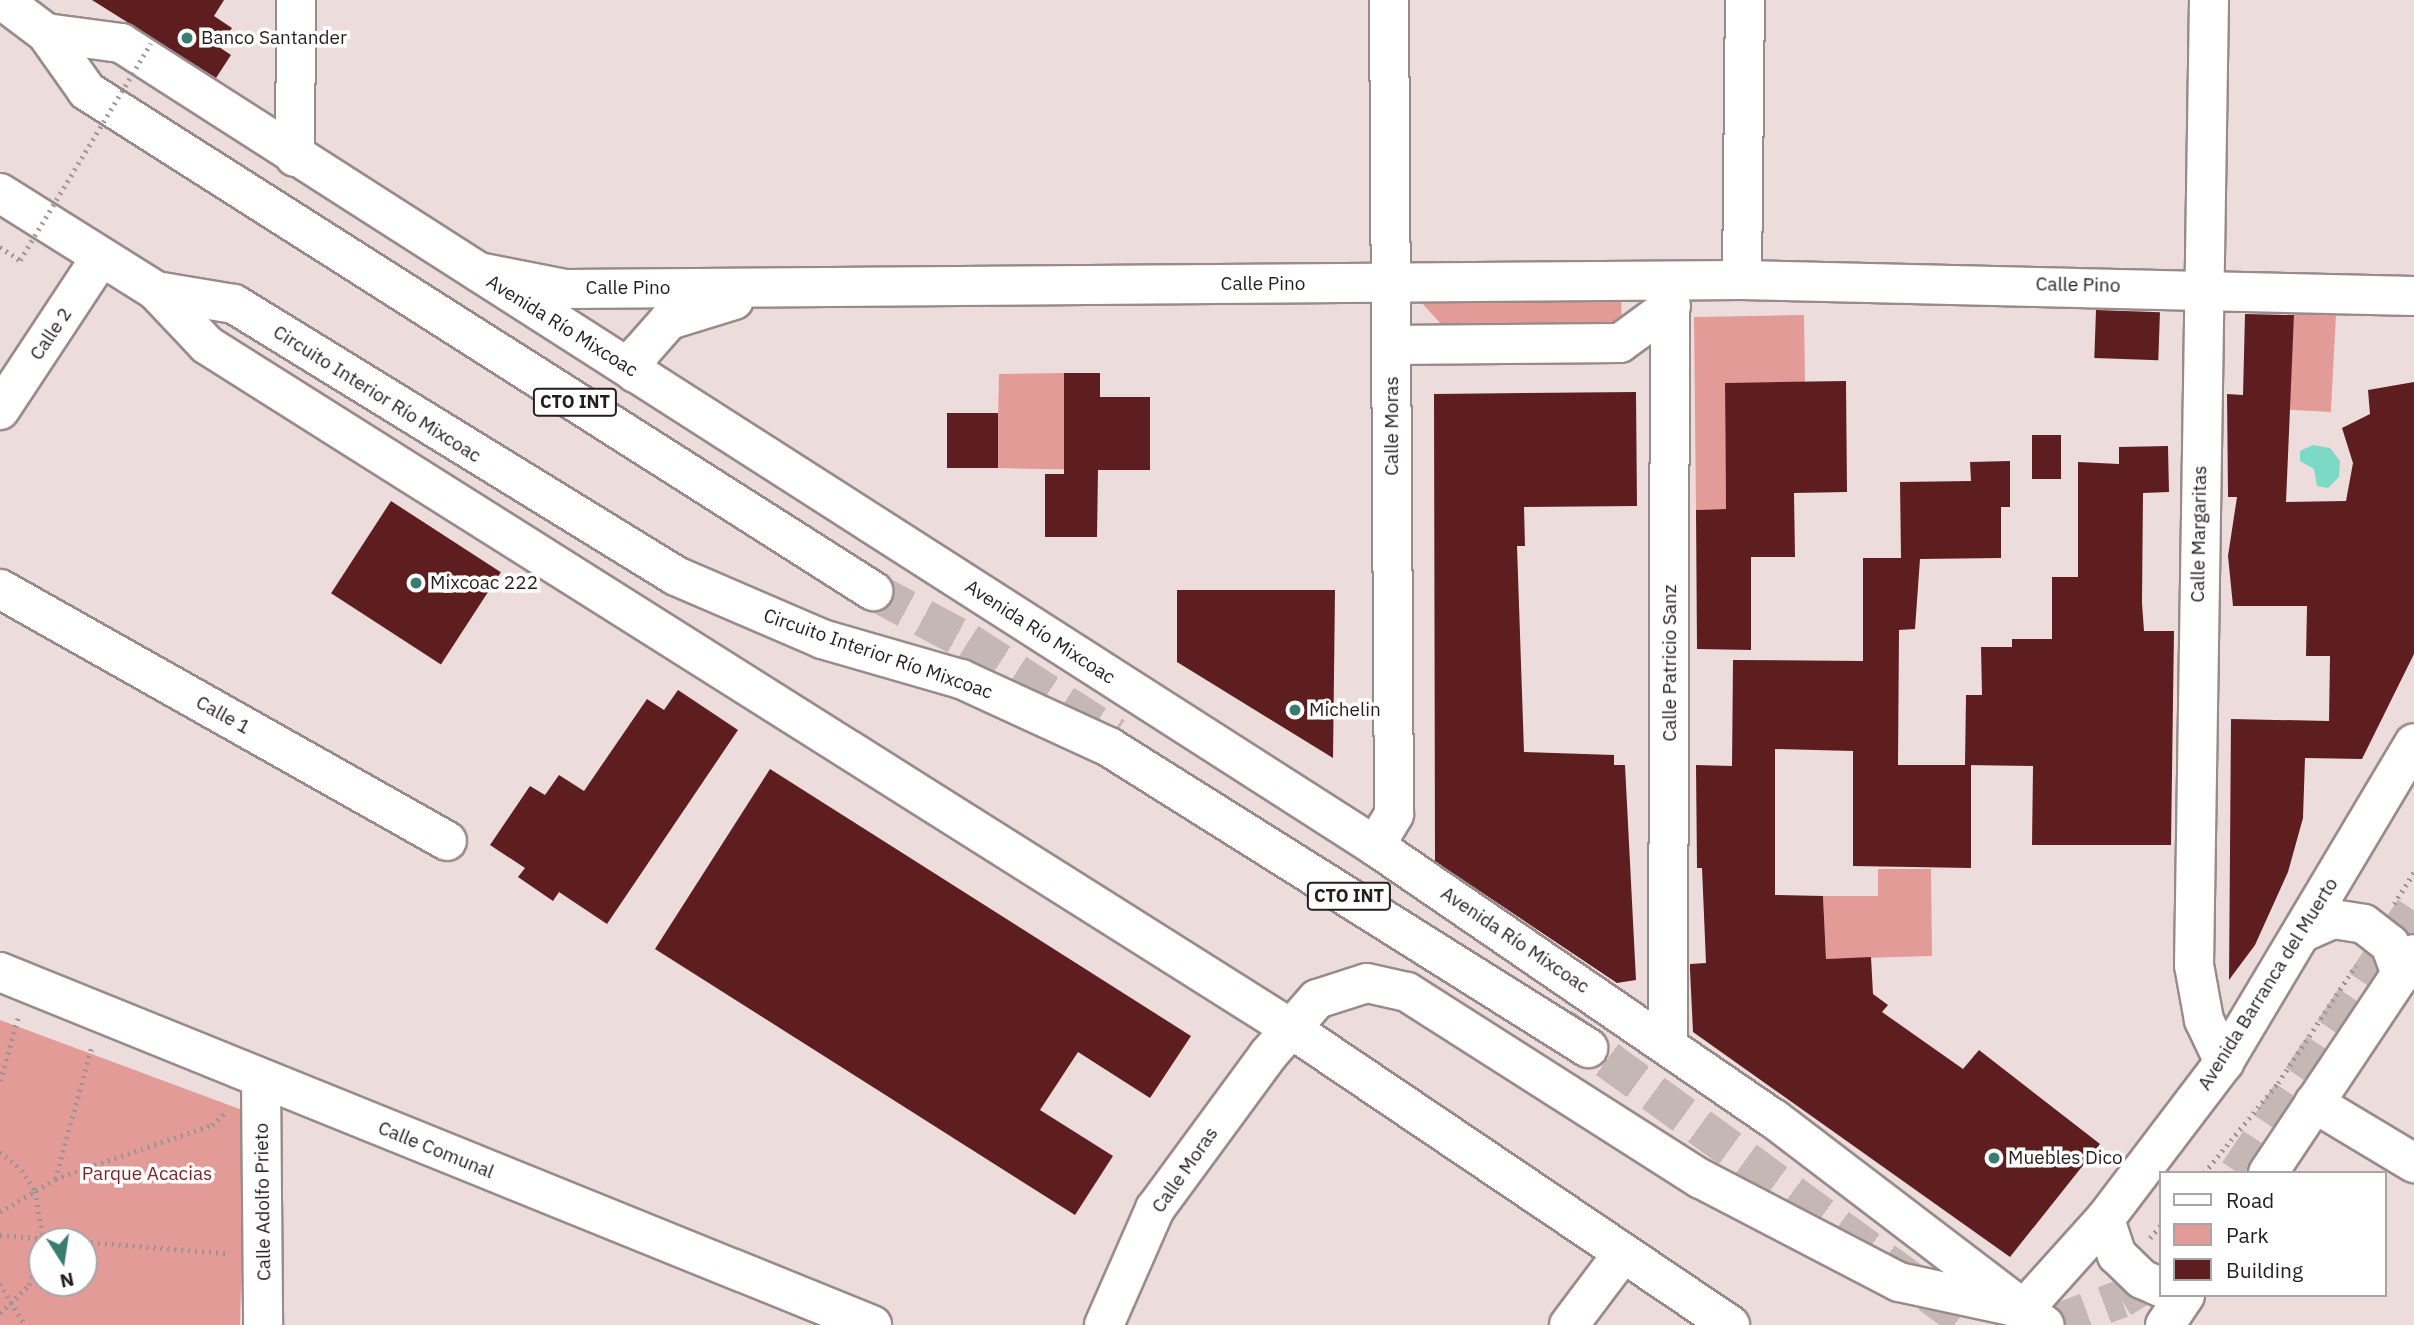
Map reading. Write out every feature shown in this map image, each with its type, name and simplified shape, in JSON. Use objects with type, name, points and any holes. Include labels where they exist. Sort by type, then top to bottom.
[{"type":"main road","name":"Avenida Río Mixcoac","points":[[2,0],[46,33],[121,43],[295,157],[1375,846],[1668,1044],[2034,1317]]},
{"type":"main road","points":[[295,157],[296,0]]},
{"type":"main road","name":"Calle Moras","points":[[1375,846],[1394,814],[1388,0]]},
{"type":"main road","points":[[1742,280],[1745,0]]},
{"type":"main road","name":"Calle Margaritas","points":[[2208,0],[2194,965],[2204,1020],[2224,1062]]},
{"type":"main road","name":"CTO INT","points":[[46,33],[87,91],[873,591]]},
{"type":"main road","name":"CTO INT","points":[[0,193],[156,291],[207,345],[1290,1028],[1730,1325]]},
{"type":"main road","name":"Calle 2","points":[[0,410],[101,257]]},
{"type":"main road","name":"Calle Pino","points":[[474,271],[566,289],[1391,283],[1671,293],[1742,280],[2202,287],[2414,296]]},
{"type":"main road","name":"Calle Pino","points":[[635,373],[640,353],[669,320],[783,288]]},
{"type":"main road","name":"Circuito Interior Río Mixcoac","points":[[156,291],[234,304],[676,576],[822,639],[961,680],[1109,747],[1588,1048]]},
{"type":"main road","points":[[1391,345],[1620,343],[1671,293]]},
{"type":"main road","name":"Calle Patricio Sanz","points":[[1668,1044],[1671,293]]},
{"type":"main road","name":"Calle 1","points":[[0,589],[447,841]]},
{"type":"main road","name":"Avenida Barranca del Muerto","points":[[2034,1317],[2224,1062],[2304,932],[2414,743]]},
{"type":"main road","points":[[2269,1171],[2407,965],[2378,932],[2349,919],[2325,922],[2304,932]]},
{"type":"main road","name":"Calle Comunal","points":[[14,978],[872,1325]]},
{"type":"main road","name":"Calle Moras","points":[[1104,1325],[1155,1209],[1290,1028],[1307,1007],[1334,990],[1367,982],[1399,989],[1701,1179],[1899,1282],[2034,1317]]},
{"type":"main road","name":"Calle Adolfo Prieto","points":[[261,1080],[263,1325]]},
{"type":"main road","points":[[2314,1103],[2414,1163]]},
{"type":"main road","points":[[2105,1219],[2117,1255],[2142,1279],[2158,1286]]},
{"type":"main road","points":[[1569,1325],[1623,1253]]},
{"type":"main road","points":[[2165,1325],[2184,1297]]},
{"type":"path","points":[[0,247],[20,260],[151,43]]},
{"type":"path","points":[[2206,1171],[2278,1083],[2378,932],[2414,872]]},
{"type":"path","points":[[0,1082],[14,978]]},
{"type":"path","points":[[55,1179],[100,1015]]},
{"type":"path","points":[[0,1212],[55,1179],[212,1125],[261,1080]]},
{"type":"path","points":[[0,1152],[22,1170],[35,1191],[42,1227]]},
{"type":"path","points":[[0,1235],[28,1237]]},
{"type":"path","points":[[98,1243],[264,1257]]},
{"type":"path","points":[[0,1284],[25,1325]]},
{"type":"path","points":[[0,1313],[12,1305],[28,1286]]},
{"type":"green space","points":[[1621,287],[1622,336],[1453,337],[1409,289]]},
{"type":"green space","points":[[2294,313],[2336,315],[2331,412],[2289,410]]},
{"type":"green space","points":[[1804,315],[1805,382],[1725,383],[1726,509],[1696,510],[1694,317]]},
{"type":"green space","points":[[1064,373],[1098,470],[997,468],[999,374]]},
{"type":"green space","points":[[1878,869],[1931,869],[1932,956],[1826,959],[1823,896],[1878,896]]},
{"type":"green space","name":"Parque Acacias","points":[[0,1020],[245,1111],[240,1325],[0,1325]]},
{"type":"shaded area","points":[[2313,445],[2330,448],[2340,461],[2339,477],[2328,488],[2317,486],[2314,469],[2300,461],[2300,451]]},
{"type":"building","name":"Banco Santander","points":[[92,0],[224,0],[214,16],[232,28],[219,47],[231,55],[216,78]]},
{"type":"building","points":[[2096,310],[2160,312],[2158,360],[2094,358]]},
{"type":"building","points":[[2245,314],[2294,315],[2286,502],[2346,501],[2353,463],[2342,428],[2370,414],[2368,390],[2414,382],[2414,654],[2362,759],[2305,758],[2303,818],[2288,872],[2255,945],[2229,980],[2231,719],[2329,721],[2330,656],[2306,656],[2307,606],[2233,606],[2228,556],[2237,497],[2228,497],[2227,394],[2243,395]]},
{"type":"building","points":[[1064,373],[1100,373],[1100,397],[1150,397],[1150,470],[1098,470],[1097,537],[1045,537],[1045,474],[1064,474]]},
{"type":"building","points":[[1846,381],[1847,492],[1794,493],[1795,557],[1751,557],[1751,650],[1697,649],[1696,510],[1726,509],[1725,383]]},
{"type":"building","points":[[1636,392],[1637,506],[1524,507],[1525,546],[1517,546],[1524,752],[1614,755],[1614,765],[1625,765],[1636,980],[1617,983],[1435,861],[1434,394]]},
{"type":"building","points":[[947,413],[998,413],[998,468],[947,468]]},
{"type":"building","points":[[2032,435],[2061,435],[2061,479],[2032,479]]},
{"type":"building","points":[[2168,446],[2169,492],[2143,493],[2142,603],[2144,631],[2174,631],[2171,845],[2032,845],[2033,766],[1965,765],[1966,695],[1982,695],[1981,647],[2012,647],[2012,639],[2052,639],[2052,577],[2078,577],[2078,462],[2119,464],[2119,447]]},
{"type":"building","points":[[2010,461],[2010,507],[2001,507],[2001,558],[1920,559],[1915,629],[1899,630],[1898,765],[1971,765],[1971,868],[1853,866],[1853,751],[1775,749],[1775,895],[1823,896],[1826,959],[1871,957],[1873,994],[1888,1005],[1882,1012],[1963,1069],[1979,1050],[2100,1144],[2010,1257],[1693,1032],[1690,964],[1706,963],[1702,868],[1697,868],[1696,765],[1732,766],[1733,660],[1863,661],[1863,558],[1901,558],[1900,482],[1971,481],[1970,462]]},
{"type":"building","name":"Mixcoac 222","points":[[391,501],[501,572],[441,665],[331,593]]},
{"type":"building","points":[[1177,590],[1335,590],[1333,758],[1177,662]]},
{"type":"building","points":[[678,690],[738,730],[607,924],[559,892],[553,901],[518,877],[525,868],[490,845],[530,786],[545,795],[559,775],[584,791],[647,699],[664,710]]},
{"type":"building","points":[[770,769],[1191,1036],[1150,1098],[1078,1052],[1040,1110],[1113,1156],[1075,1215],[655,949]]},
{"type":"tunnel","points":[[873,591],[968,642],[1114,736]]},
{"type":"tunnel","points":[[2239,1171],[2414,910]]},
{"type":"tunnel","points":[[1561,1026],[1972,1325]]},
{"type":"tunnel","points":[[2051,1325],[2121,1299],[2158,1276]]},
{"type":"place","name":"Banco Santander","points":[[187,38]]},
{"type":"place","name":"Mixcoac 222","points":[[416,583]]},
{"type":"place","name":"Michelin","points":[[1295,710]]},
{"type":"place","name":"Muebles Dico","points":[[1994,1158]]}]
